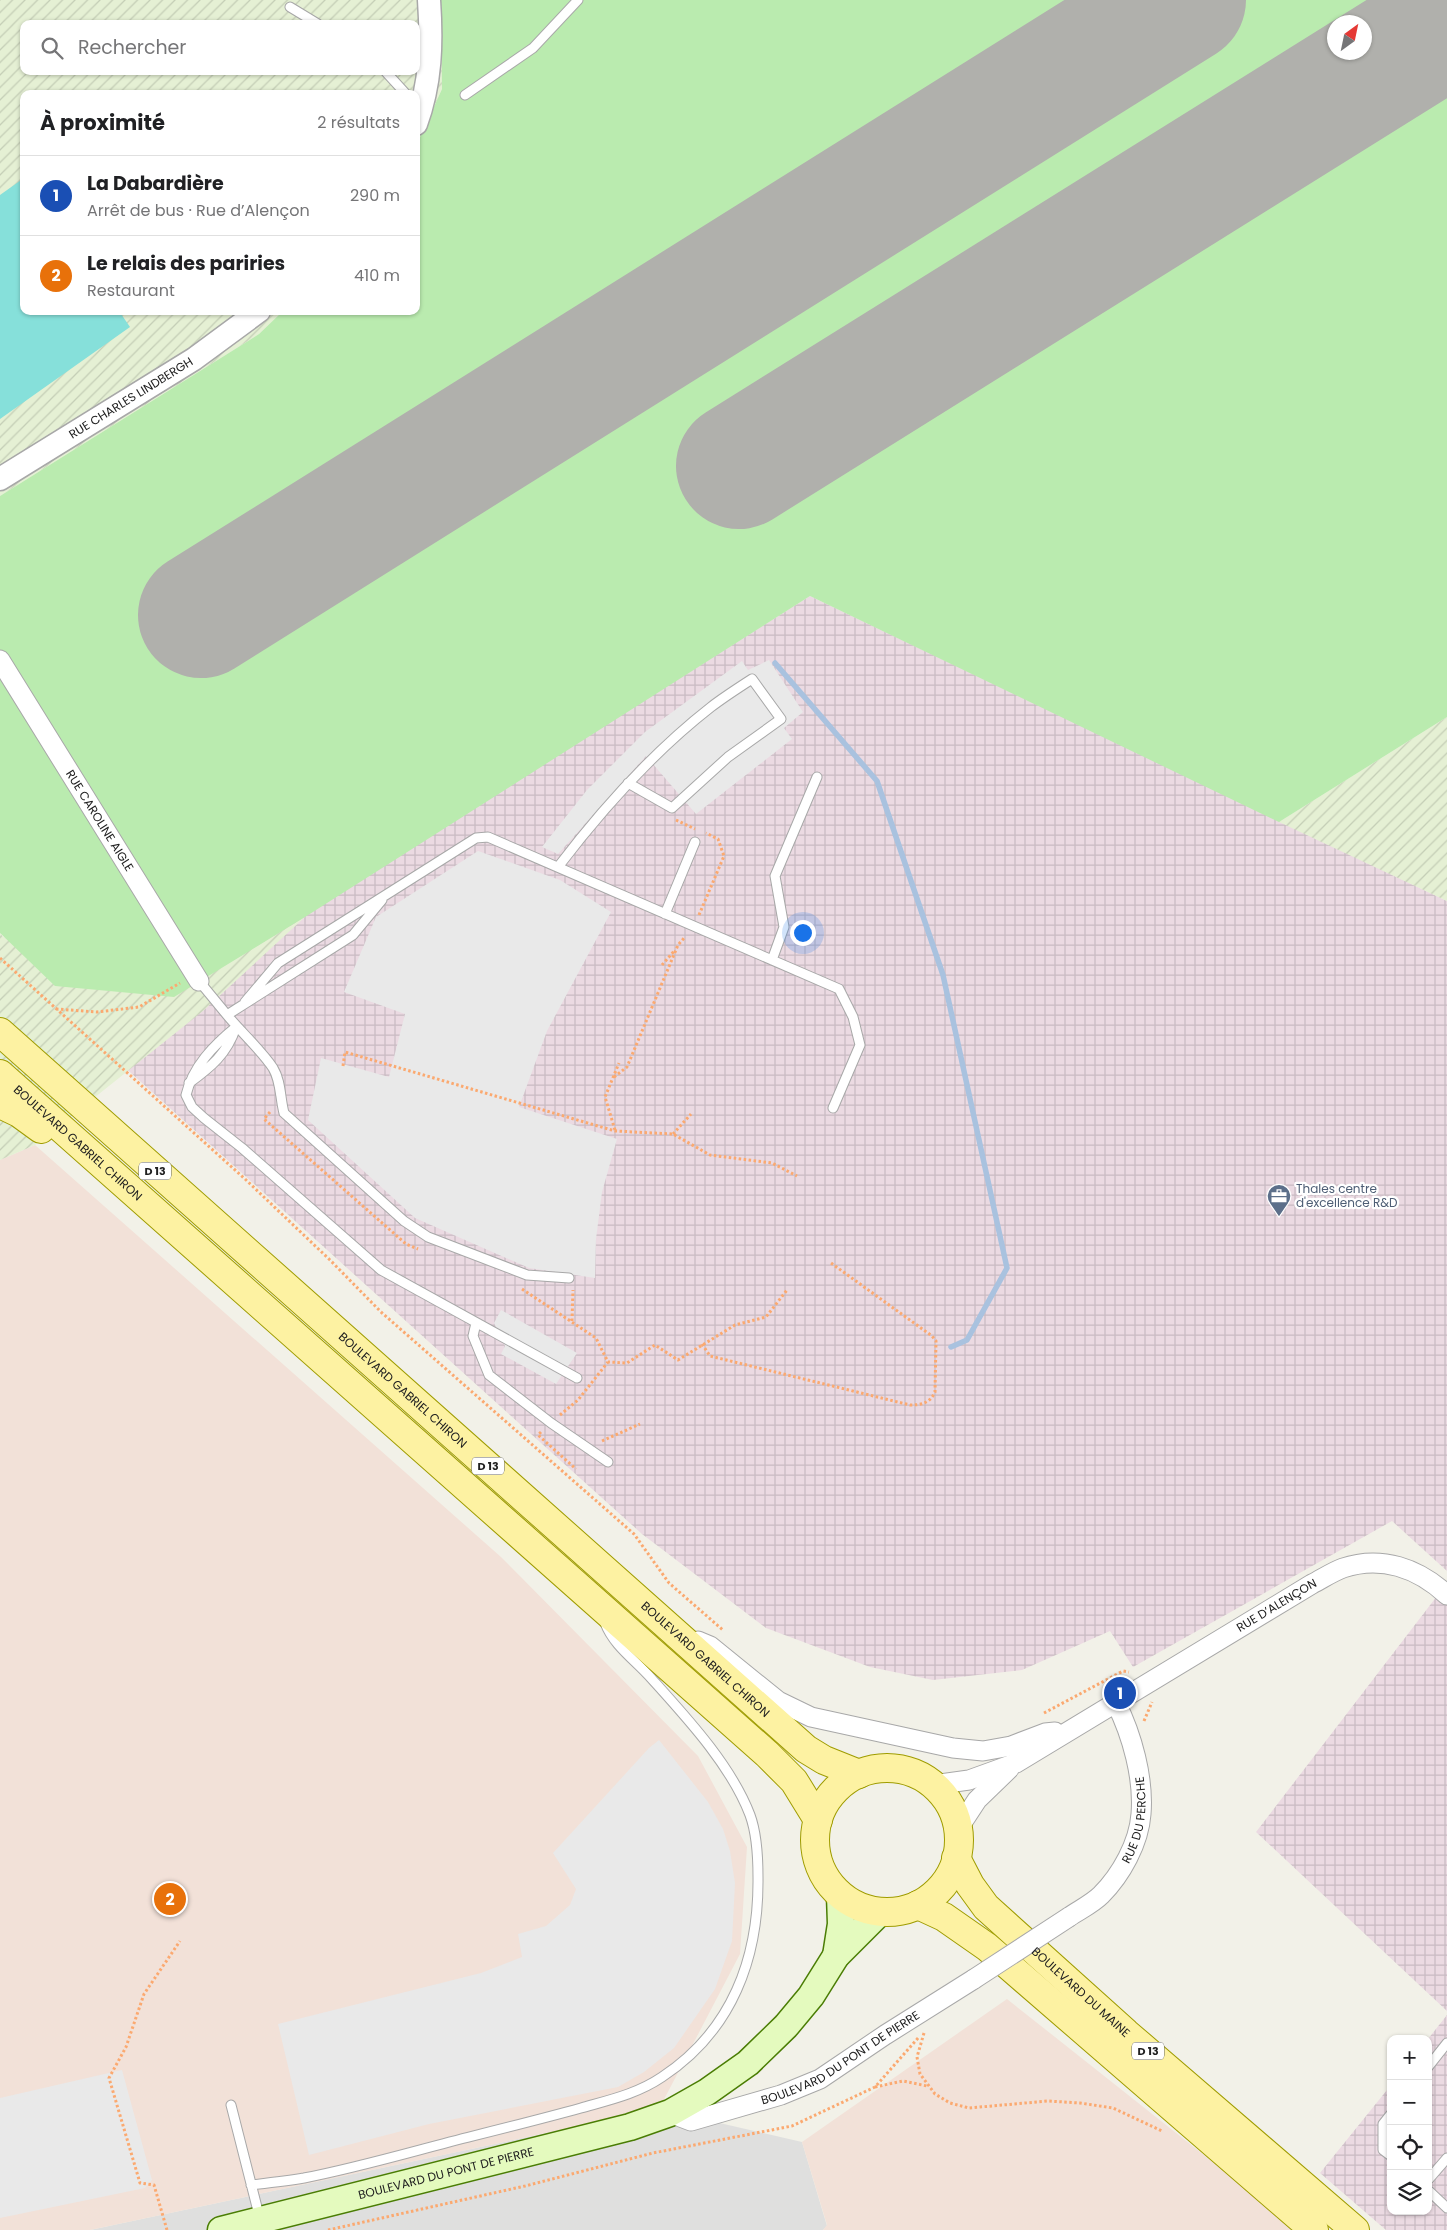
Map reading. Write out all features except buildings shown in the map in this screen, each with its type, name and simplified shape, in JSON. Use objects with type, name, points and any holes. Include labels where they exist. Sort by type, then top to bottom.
[{"type":"main road","points":[[0,1018],[6,1037]]},
{"type":"main road","name":"BOULEVARD GABRIEL CHIRON","points":[[6,1037],[298,1299],[806,1749],[824,1760],[859,1774]]},
{"type":"main road","name":"BOULEVARD GABRIEL CHIRON","points":[[0,1074],[767,1754],[794,1782],[818,1820]]},
{"type":"main road","points":[[0,1104],[19,1113],[78,1157],[114,1175]]},
{"type":"main road","points":[[878,1768],[898,1769],[917,1774],[933,1785],[945,1798],[953,1813],[958,1829],[959,1844],[956,1858],[944,1882],[935,1893],[918,1905],[900,1910],[880,1912],[859,1906],[840,1895],[826,1879],[818,1861],[815,1840],[818,1820],[824,1805],[833,1792],[845,1781],[859,1774],[878,1768]]},
{"type":"main road","name":"BOULEVARD DU MAINE","points":[[956,1858],[970,1885],[986,1907],[1126,2033],[1356,2230]]},
{"type":"main road","points":[[836,1956],[841,1924],[840,1895]]},
{"type":"main road","name":"BOULEVARD DU MAINE","points":[[918,1905],[944,1917],[987,1947],[1314,2230]]},
{"type":"main road","points":[[836,1956],[880,1912]]},
{"type":"main road","name":"BOULEVARD DU PONT DE PIERRE","points":[[221,2230],[630,2127],[670,2113],[707,2092],[748,2063],[768,2045],[811,1996],[836,1956]]},
{"type":"street","points":[[420,96],[429,76],[431,49],[429,0]]},
{"type":"street","name":"RUE CHARLES LINDBERGH","points":[[0,479],[194,359],[254,315]]},
{"type":"street","name":"RUE CAROLINE AIGLE","points":[[0,660],[197,978]]},
{"type":"street","name":"RUE D’ALENÇON","points":[[1016,1763],[1312,1584],[1342,1568],[1369,1563],[1397,1565],[1419,1574],[1447,1594]]},
{"type":"street","points":[[678,1634],[710,1646],[778,1701],[811,1717],[953,1748],[983,1750],[1011,1746],[1044,1733],[1068,1731]]},
{"type":"street","name":"RUE DU PERCHE","points":[[974,1979],[1099,1897],[1113,1882],[1135,1842],[1142,1815],[1139,1772],[1122,1716],[1116,1703]]},
{"type":"street","points":[[933,1785],[969,1780],[1016,1763]]},
{"type":"street","points":[[958,1829],[977,1800],[1016,1763]]},
{"type":"street","name":"BOULEVARD DU PONT DE PIERRE","points":[[670,2113],[691,2121],[780,2096],[820,2079],[974,1979]]},
{"type":"lane","points":[[465,95],[533,48],[578,0]]},
{"type":"lane","points":[[290,7],[311,20]]},
{"type":"lane","points":[[388,75],[401,90]]},
{"type":"lane","points":[[558,867],[597,817],[628,783],[711,706],[752,679],[781,719],[728,757],[672,808],[628,783]]},
{"type":"lane","points":[[772,960],[784,927],[775,876],[817,777]]},
{"type":"lane","points":[[244,1002],[278,963],[476,838],[488,837],[839,988],[853,1017],[860,1045],[832,1108]]},
{"type":"lane","points":[[665,914],[695,842]]},
{"type":"lane","points":[[227,1015],[244,1002],[353,935],[387,894]]},
{"type":"lane","points":[[197,978],[236,1027],[273,1068],[280,1086],[280,1100],[284,1113],[404,1221],[428,1237],[527,1275],[569,1278]]},
{"type":"lane","points":[[236,1027],[230,1045],[208,1069],[189,1083],[186,1094],[192,1107],[242,1148],[381,1270],[577,1378]]},
{"type":"lane","points":[[476,1323],[473,1336],[489,1375],[551,1423],[608,1462]]},
{"type":"lane","points":[[251,2185],[304,2178],[545,2118],[634,2093],[663,2077],[696,2050],[720,2022],[736,1995],[750,1954],[756,1922],[758,1854],[750,1816],[737,1786],[702,1738],[650,1677],[611,1637],[598,1604]]},
{"type":"lane","points":[[1432,2062],[1447,2043]]},
{"type":"lane","points":[[231,2105],[260,2219]]},
{"type":"lane","points":[[1387,2119],[1383,2124],[1384,2150],[1387,2153]]},
{"type":"lane","points":[[1432,2175],[1447,2158]]},
{"type":"lane","points":[[1432,2194],[1447,2208]]},
{"type":"path","points":[[662,965],[678,945]]},
{"type":"path","points":[[0,958],[55,1009],[97,1012],[139,1007],[197,978]]},
{"type":"path","points":[[343,1066],[345,1052],[615,1131],[673,1134],[710,1156],[772,1163],[797,1176]]},
{"type":"path","points":[[615,1131],[605,1097],[620,1063]]},
{"type":"path","points":[[673,1134],[691,1114]]},
{"type":"path","points":[[702,1344],[710,1356],[910,1405],[926,1403],[936,1392],[936,1341],[932,1336],[830,1263]]},
{"type":"path","points":[[569,1278],[573,1288],[572,1321]]},
{"type":"path","points":[[576,1469],[538,1435],[578,1400],[608,1362]]},
{"type":"path","points":[[588,1448],[640,1424]]},
{"type":"path","points":[[167,2230],[154,2185],[140,2183],[109,2078],[126,2047],[144,1994],[180,1942]]},
{"type":"path","points":[[876,2087],[925,2030],[917,2057],[920,2074],[928,2086],[950,2103],[968,2108],[1048,2101],[1080,2103],[1113,2108],[1164,2132]]},
{"type":"path","points":[[328,2230],[525,2186],[653,2153],[792,2126],[876,2087],[903,2081],[928,2086]]},
{"type":"shaded area","points":[[20,181],[20,315],[122,315],[130,327],[0,419],[0,195]]},
{"type":"shaded area","points":[[810,596],[1447,901],[1447,1571],[1392,1521],[1133,1667],[1110,1631],[1022,1670],[933,1680],[870,1667],[766,1628],[642,1534],[71,1019],[174,997]]},
{"type":"shaded area","points":[[769,660],[803,712],[784,728],[792,739],[696,814],[646,756],[558,854],[542,847],[587,790],[645,732],[742,661],[748,670]]},
{"type":"shaded area","points":[[478,851],[560,880],[611,912],[547,1031],[519,1107],[617,1139],[602,1192],[596,1239],[595,1278],[529,1268],[415,1218],[308,1120],[321,1058],[389,1077],[405,1014],[344,992],[376,917]]},
{"type":"shaded area","points":[[35,1145],[501,1557],[698,1756],[747,1847],[740,1954],[659,2109],[90,2230],[0,2230],[0,1160]]},
{"type":"shaded area","points":[[501,1310],[577,1353],[556,1384],[501,1354],[505,1346],[494,1323]]},
{"type":"shaded area","points":[[1447,1583],[1447,2011],[1256,1832]]},
{"type":"shaded area","points":[[659,1740],[708,1802],[723,1829],[730,1851],[735,1883],[732,1941],[715,1989],[674,2048],[644,2072],[618,2087],[429,2124],[309,2155],[278,2024],[481,1973],[522,1957],[518,1934],[546,1926],[570,1905],[576,1889],[553,1853],[649,1748]]},
{"type":"shaded area","points":[[1007,1999],[1297,2230],[823,2230],[827,2225],[802,2142]]},
{"type":"shaded area","points":[[1447,2015],[1447,2230],[1386,2230],[1320,2173],[1387,2090],[1387,2215],[1432,2215],[1431,2035]]},
{"type":"shaded area","points":[[122,2070],[152,2180],[145,2188],[0,2218],[0,2098]]},
{"type":"shaded area","points":[[659,2109],[802,2142],[827,2226],[823,2230],[90,2230]]},
{"type":"green space","points":[[0,0],[441,0],[442,89],[420,137],[420,90],[20,90],[20,315],[279,315],[259,334],[0,496]]},
{"type":"green space","points":[[441,0],[1447,0],[1447,717],[1279,822],[810,596],[305,917],[174,997],[55,986],[0,933],[0,496],[259,334],[279,315],[420,315],[420,137],[442,89]]},
{"type":"green space","points":[[1447,717],[1447,901],[1279,822]]},
{"type":"green space","points":[[305,917],[203,1011],[35,1145],[0,1160],[0,933],[3,937],[199,981]]},
{"type":"waterway","points":[[775,663],[877,781],[943,975],[1007,1268],[967,1340],[951,1347]]},
{"type":"runway","points":[[201,615],[1183,0]]},
{"type":"runway","points":[[739,466],[1447,24]]},
{"type":"place","name":"Thales centre d'excellence R&D","points":[[1279,1217]]},
{"type":"place","name":"La Dabardière","points":[[1120,1693]]},
{"type":"place","name":"Le relais des pariries","points":[[170,1899]]}]
